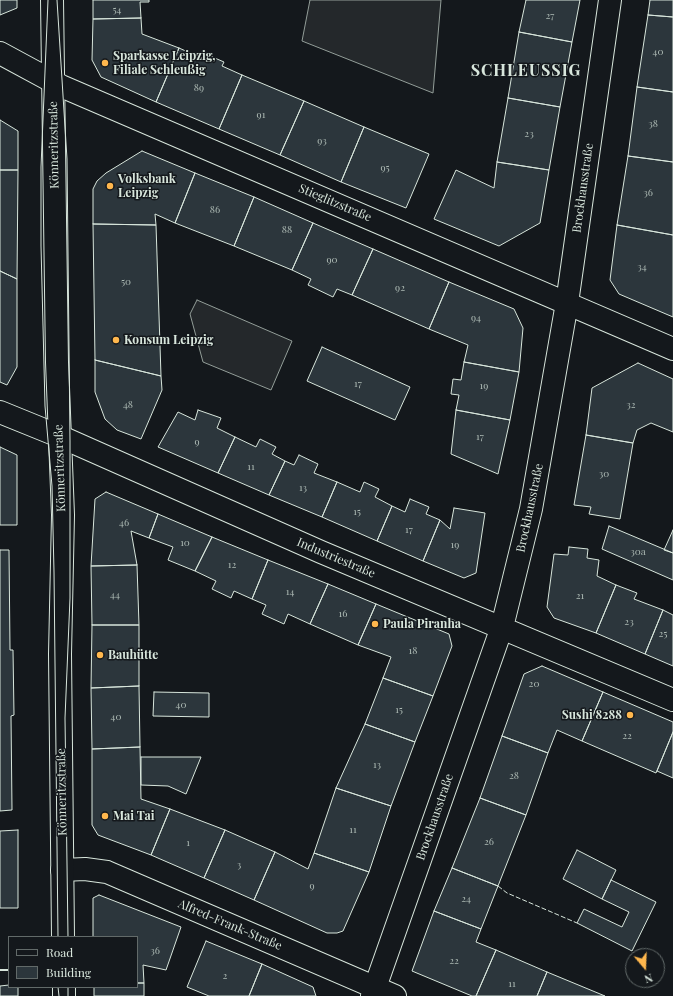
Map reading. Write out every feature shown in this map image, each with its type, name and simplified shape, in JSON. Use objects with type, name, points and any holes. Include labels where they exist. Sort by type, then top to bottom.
[{"type":"street","name":"Könneritzstraße","points":[[52,0],[59,436],[63,515],[60,654],[63,936]]},
{"type":"street","name":"Brockhausstraße","points":[[374,992],[502,627],[532,509],[567,303],[610,0]]},
{"type":"street","name":"Stieglitzstraße","points":[[0,54],[53,82],[673,349]]},
{"type":"street","name":"Industriestraße","points":[[0,412],[59,436],[299,543],[673,700]]},
{"type":"street","name":"Alfred-Frank-Straße","points":[[62,870],[85,869],[106,872],[374,992],[395,996]]},
{"type":"shaded area","points":[[310,0],[441,0],[433,93],[302,41]]},
{"type":"shaded area","points":[[197,300],[292,341],[271,390],[203,362],[190,314]]},
{"type":"building","points":[[0,0],[17,0],[17,8],[0,15]]},
{"type":"building","points":[[93,0],[149,0],[149,2],[140,2],[141,18],[93,19]]},
{"type":"building","points":[[526,0],[580,0],[572,42],[519,32]]},
{"type":"building","points":[[650,0],[673,0],[673,17],[648,15]]},
{"type":"building","points":[[648,15],[673,17],[673,92],[637,87]]},
{"type":"building","points":[[141,18],[142,34],[179,48],[156,102],[101,77],[92,60],[93,19]]},
{"type":"building","points":[[519,32],[572,42],[560,107],[508,98]]},
{"type":"building","points":[[179,48],[199,57],[201,52],[224,62],[222,66],[242,75],[219,129],[156,102]]},
{"type":"building","points":[[242,75],[304,101],[280,155],[219,129]]},
{"type":"building","points":[[637,87],[673,92],[673,162],[628,156]]},
{"type":"building","points":[[508,98],[560,107],[549,170],[497,162]]},
{"type":"building","points":[[304,101],[364,127],[341,182],[280,155]]},
{"type":"building","points":[[0,120],[18,131],[18,170],[0,170]]},
{"type":"building","points":[[364,127],[429,154],[406,208],[341,182]]},
{"type":"building","points":[[142,151],[195,173],[175,223],[155,214],[156,225],[93,224],[93,189],[97,181],[106,173]]},
{"type":"building","points":[[628,156],[673,162],[673,235],[617,225]]},
{"type":"building","points":[[497,162],[549,170],[540,223],[499,246],[434,219],[456,170],[494,188]]},
{"type":"building","points":[[0,170],[18,170],[17,279],[0,271]]},
{"type":"building","points":[[195,173],[254,197],[234,246],[175,223]]},
{"type":"building","points":[[254,197],[313,223],[292,270],[234,246]]},
{"type":"building","points":[[313,223],[373,249],[352,295],[337,289],[333,297],[308,285],[311,279],[292,270]]},
{"type":"building","points":[[93,224],[156,225],[161,376],[95,360]]},
{"type":"building","points":[[617,225],[673,235],[673,317],[619,294],[610,280]]},
{"type":"building","points":[[373,249],[449,282],[429,329],[352,295]]},
{"type":"building","points":[[0,271],[17,279],[17,367],[7,385],[0,382]]},
{"type":"building","points":[[449,282],[514,309],[523,328],[519,372],[464,362],[468,345],[429,329]]},
{"type":"building","points":[[322,347],[410,387],[395,420],[307,381]]},
{"type":"building","points":[[95,360],[161,376],[162,390],[141,439],[117,430],[105,419],[95,392]]},
{"type":"building","points":[[464,362],[519,372],[510,420],[456,410],[459,395],[451,394],[453,379],[461,380]]},
{"type":"building","points":[[638,363],[673,379],[673,432],[651,423],[637,430],[633,443],[586,435],[592,388]]},
{"type":"building","points":[[198,410],[221,418],[217,428],[235,437],[218,473],[158,447],[178,412],[195,420]]},
{"type":"building","points":[[456,410],[510,420],[498,474],[451,454]]},
{"type":"building","points":[[586,435],[633,443],[620,519],[589,514],[591,507],[574,505]]},
{"type":"building","points":[[235,437],[256,447],[260,439],[276,447],[272,454],[285,461],[269,495],[218,473]]},
{"type":"building","points":[[0,447],[17,455],[17,525],[0,525]]},
{"type":"building","points":[[299,455],[318,464],[314,473],[337,482],[322,517],[269,495],[285,461],[294,465]]},
{"type":"building","points":[[337,482],[360,492],[364,482],[379,489],[375,497],[392,506],[377,541],[322,517]]},
{"type":"building","points":[[106,492],[158,514],[149,538],[131,531],[137,565],[91,566],[95,499]]},
{"type":"building","points":[[410,499],[429,507],[426,514],[440,520],[423,561],[377,541],[392,506],[405,512]]},
{"type":"building","points":[[454,508],[485,513],[476,573],[464,578],[423,561],[440,520],[450,529]]},
{"type":"building","points":[[158,514],[212,537],[195,571],[168,560],[173,547],[149,538]]},
{"type":"building","points":[[609,526],[673,553],[673,580],[602,549]]},
{"type":"building","points":[[673,530],[673,553],[664,550]]},
{"type":"building","points":[[212,537],[268,560],[252,599],[234,591],[231,598],[212,589],[216,581],[195,571]]},
{"type":"building","points":[[569,547],[588,549],[587,558],[599,560],[597,576],[616,585],[596,633],[554,618],[547,607],[554,554],[568,555]]},
{"type":"building","points":[[0,550],[9,550],[10,650],[13,650],[14,715],[11,716],[12,810],[0,811]]},
{"type":"building","points":[[268,560],[328,584],[310,624],[288,614],[284,624],[262,614],[266,605],[252,599]]},
{"type":"building","points":[[137,565],[139,625],[92,625],[91,566]]},
{"type":"building","points":[[328,584],[376,604],[358,645],[310,624]]},
{"type":"building","points":[[616,585],[637,593],[634,599],[663,610],[645,654],[596,633]]},
{"type":"building","points":[[376,604],[449,634],[452,646],[433,696],[383,678],[391,657],[358,645]]},
{"type":"building","points":[[663,610],[673,615],[673,666],[645,654]]},
{"type":"building","points":[[92,625],[139,625],[139,686],[91,688]]},
{"type":"building","points":[[542,666],[603,692],[582,741],[557,730],[548,753],[502,736],[524,674]]},
{"type":"building","points":[[383,678],[433,696],[415,742],[365,724]]},
{"type":"building","points":[[139,686],[140,747],[92,749],[91,688]]},
{"type":"building","points":[[154,692],[209,693],[209,717],[153,716]]},
{"type":"building","points":[[603,692],[673,722],[673,732],[656,773],[582,741]]},
{"type":"building","points":[[365,724],[415,742],[391,806],[336,788]]},
{"type":"building","points":[[673,732],[673,778],[657,771]]},
{"type":"building","points":[[502,736],[548,753],[526,815],[480,798]]},
{"type":"building","points":[[140,747],[141,799],[170,809],[151,855],[98,835],[92,825],[92,749]]},
{"type":"building","points":[[141,757],[201,757],[186,794],[168,786],[141,785]]},
{"type":"building","points":[[336,788],[391,806],[369,872],[314,853]]},
{"type":"building","points":[[480,798],[526,815],[498,886],[452,868]]},
{"type":"building","points":[[170,809],[225,830],[204,878],[151,855]]},
{"type":"building","points":[[18,830],[18,908],[0,908],[0,831]]},
{"type":"building","points":[[225,830],[275,852],[254,900],[204,878]]},
{"type":"building","points":[[577,850],[616,870],[602,899],[563,879]]},
{"type":"building","points":[[275,852],[308,869],[314,853],[369,872],[343,931],[337,933],[327,933],[254,900]]},
{"type":"building","points":[[452,868],[498,886],[481,929],[434,911]]},
{"type":"building","points":[[611,880],[656,902],[633,948],[626,948],[577,923],[584,909],[622,927],[629,912],[602,899]]},
{"type":"building","points":[[99,895],[181,927],[166,970],[143,965],[144,983],[138,983],[138,936],[93,936],[93,898]]},
{"type":"building","points":[[434,911],[481,929],[476,942],[496,950],[476,996],[472,996],[412,971]]},
{"type":"building","points":[[206,941],[262,964],[249,996],[209,996],[187,987]]},
{"type":"building","points":[[496,950],[547,972],[537,996],[476,996]]},
{"type":"building","points":[[262,964],[313,987],[316,996],[249,996]]},
{"type":"building","points":[[547,972],[605,996],[537,996]]},
{"type":"building","points":[[138,983],[144,983],[144,996],[94,996],[94,988],[138,988]]},
{"type":"building","points":[[8,985],[8,988],[18,988],[18,996],[0,996],[0,986]]},
{"type":"tram line","points":[[48,0],[41,167],[41,246],[45,406],[52,486],[58,936]]},
{"type":"tram line","points":[[57,0],[67,159],[70,598],[65,718],[68,936]]},
{"type":"tram line","points":[[58,988],[59,996]]},
{"type":"tram line","points":[[68,988],[68,996]]},
{"type":"fence","points":[[498,886],[507,893],[577,923]]},
{"type":"wall","points":[[0,970],[8,970]]},
{"type":"place","name":"Sparkasse Leipzig, Filiale Schleußig","points":[[105,63]]},
{"type":"place","name":"Volksbank Leipzig","points":[[110,186]]},
{"type":"place","name":"Konsum Leipzig","points":[[116,340]]},
{"type":"place","name":"Paula Piranha","points":[[375,624]]},
{"type":"place","name":"Bauhütte","points":[[100,655]]},
{"type":"place","name":"Sushi 8288","points":[[630,715]]},
{"type":"place","name":"Mai Tai","points":[[105,816]]},
{"type":"district","name":"SCHLEUSSIG","points":[[526,71]]}]
